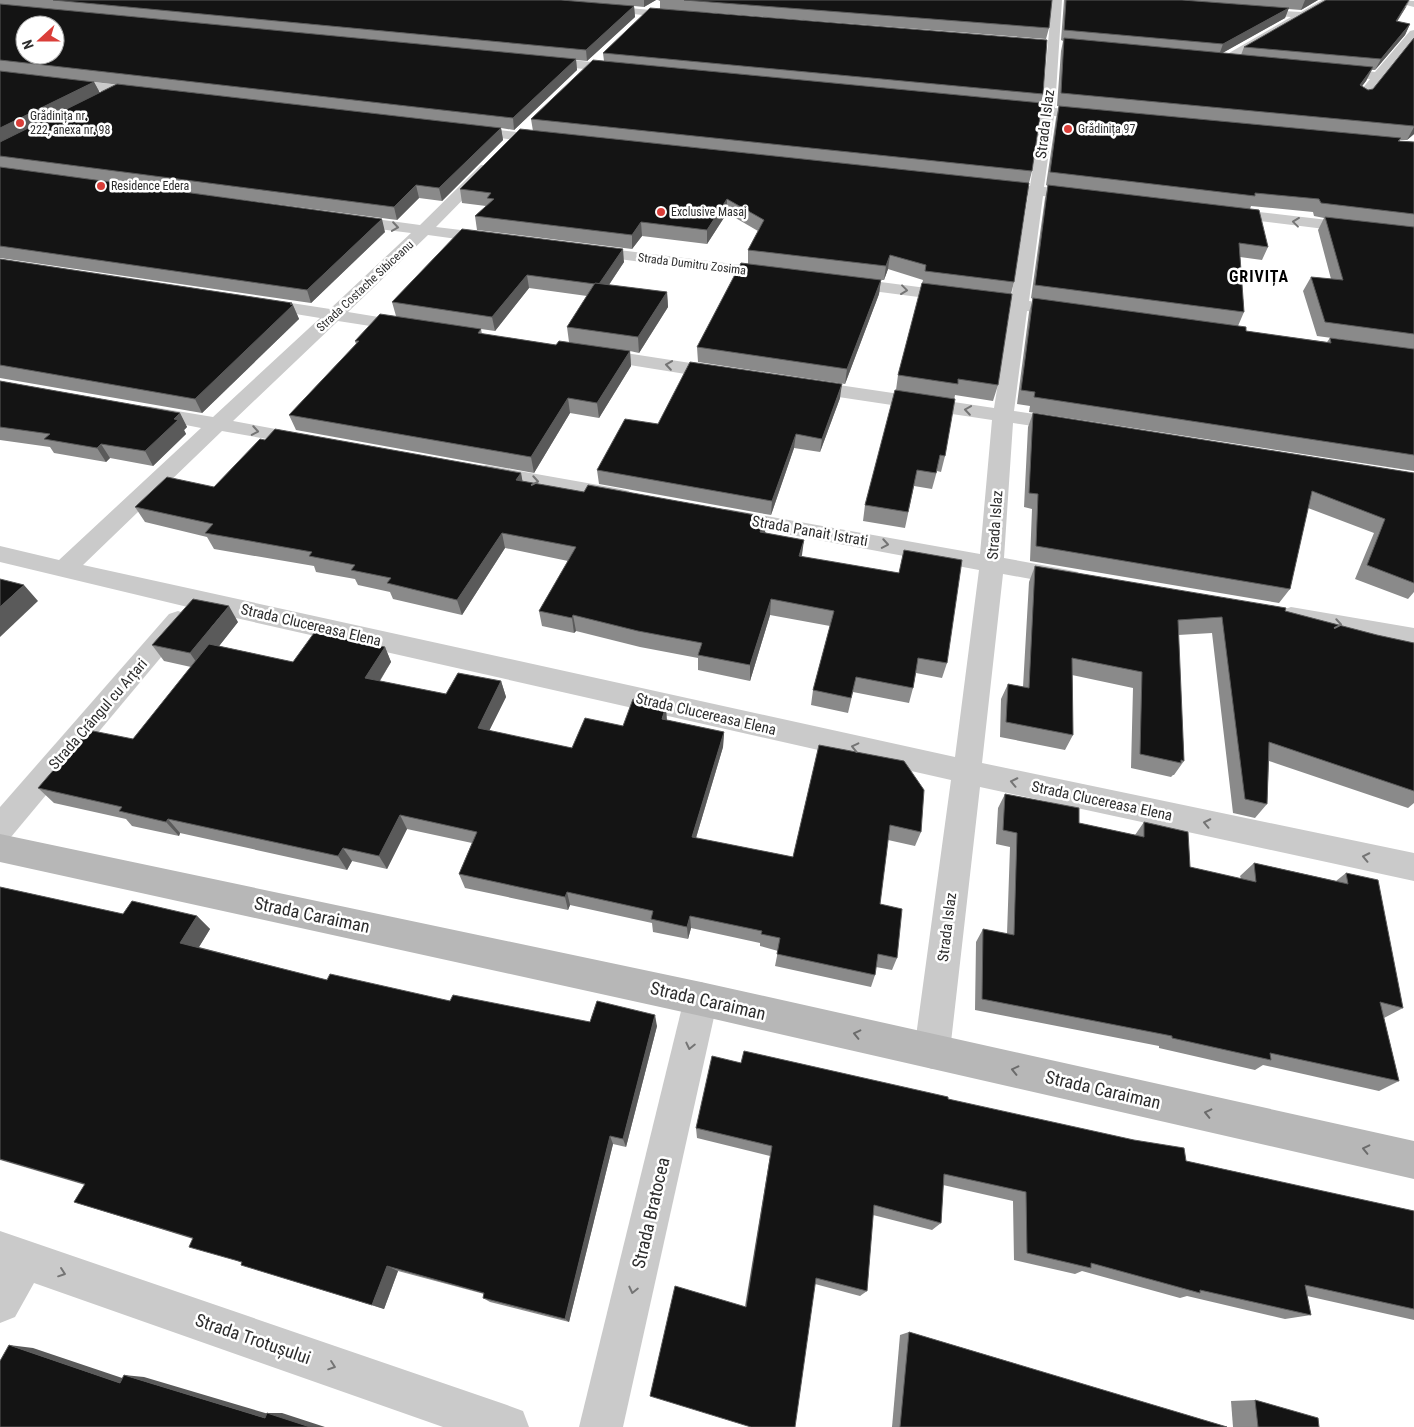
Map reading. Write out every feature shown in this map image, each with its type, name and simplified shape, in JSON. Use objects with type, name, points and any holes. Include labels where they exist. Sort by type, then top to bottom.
[{"type":"street","points":[[633,26],[660,0]]},
{"type":"street","name":"Strada Islaz","points":[[932,1051],[992,564],[1003,415],[1048,111],[1058,0]]},
{"type":"street","points":[[1242,62],[1218,60],[1330,0]]},
{"type":"street","points":[[1398,0],[1414,4]]},
{"type":"street","points":[[588,8],[692,16]]},
{"type":"street","points":[[1244,10],[1302,15]]},
{"type":"street","points":[[1360,98],[1414,33]]},
{"type":"street","points":[[577,79],[605,53]]},
{"type":"street","points":[[528,60],[640,71]]},
{"type":"street","points":[[1320,70],[1378,76]]},
{"type":"street","points":[[0,76],[162,94]]},
{"type":"street","points":[[105,98],[122,89]]},
{"type":"street","points":[[988,105],[1107,117]]},
{"type":"street","name":"Strada Costache Sibiceanu","points":[[65,568],[424,230],[531,124]]},
{"type":"street","points":[[448,128],[566,142]]},
{"type":"street","points":[[978,185],[1095,198]]},
{"type":"street","points":[[1211,212],[1414,236]]},
{"type":"street","points":[[334,218],[512,241]]},
{"type":"street","name":"Strada Dumitru Zosima","points":[[570,248],[795,276]]},
{"type":"street","points":[[824,280],[1078,312]]},
{"type":"street","points":[[246,301],[430,330]]},
{"type":"street","points":[[578,352],[736,376]]},
{"type":"street","points":[[786,383],[1084,428]]},
{"type":"street","points":[[128,408],[326,444]]},
{"type":"street","points":[[462,468],[637,499]]},
{"type":"street","name":"Strada Panait Istrati","points":[[706,512],[1091,582]]},
{"type":"street","name":"Strada Clucereasa Elena","points":[[0,554],[196,600],[967,772],[1414,867]]},
{"type":"street","name":"Strada Crângul cu Arțari","points":[[0,828],[196,600]]},
{"type":"street","points":[[1267,612],[1414,637]]},
{"type":"street","name":"Strada Caraiman","points":[[0,848],[701,999],[1414,1160]]},
{"type":"street","name":"Strada Bratocea","points":[[600,1427],[701,999]]},
{"type":"street","points":[[0,1302],[12,1256]]},
{"type":"street","name":"Strada Trotușului","points":[[12,1256],[507,1427]]},
{"type":"building","points":[[53,0],[561,0],[634,6],[586,50]]},
{"type":"building","points":[[684,0],[1052,0],[1049,28]]},
{"type":"building","points":[[1066,0],[1182,0],[1289,8],[1223,44],[1064,30]]},
{"type":"building","points":[[1326,0],[1409,0],[1396,21],[1410,24],[1381,59],[1244,47]]},
{"type":"building","points":[[0,4],[576,59],[513,118],[44,65],[65,65],[65,15],[15,15],[15,62],[0,60]]},
{"type":"building","points":[[650,8],[1047,40],[1043,94],[603,53]]},
{"type":"building","points":[[1064,38],[1373,67],[1360,85],[1368,90],[1373,89],[1414,38],[1414,126],[1061,93]]},
{"type":"building","points":[[593,60],[1042,103],[1032,171],[531,119]]},
{"type":"building","points":[[0,71],[94,82],[0,128]]},
{"type":"building","points":[[117,84],[501,128],[439,188],[416,185],[394,207],[0,156],[0,142]]},
{"type":"building","points":[[1059,106],[1401,138],[1398,141],[1414,142],[1414,214],[1321,203],[1319,199],[1255,193],[1255,196],[1050,172]]},
{"type":"building","points":[[520,129],[1029,183],[1014,282],[925,271],[926,265],[890,255],[886,266],[748,250],[764,220],[727,199],[707,230],[641,222],[632,235],[475,216],[494,199],[487,198],[491,193],[460,189]]},
{"type":"building","points":[[0,167],[382,219],[307,290],[0,246]]},
{"type":"building","points":[[1048,185],[1259,210],[1268,247],[1239,243],[1244,312],[1035,285]]},
{"type":"building","points":[[1325,217],[1414,227],[1414,334],[1325,322],[1311,277],[1343,280]]},
{"type":"building","points":[[462,229],[623,249],[599,284],[527,275],[492,317],[392,302]]},
{"type":"building","points":[[0,259],[292,303],[290,304],[293,305],[195,399],[0,365]]},
{"type":"building","points":[[741,263],[881,280],[847,369],[697,347]]},
{"type":"building","points":[[595,283],[667,292],[638,337],[567,327]]},
{"type":"building","points":[[922,283],[1012,294],[998,385],[958,379],[958,384],[898,375]]},
{"type":"building","points":[[1033,298],[1246,327],[1246,331],[1331,343],[1330,338],[1414,349],[1414,455],[1034,397],[1035,392],[1021,390]]},
{"type":"building","points":[[380,314],[481,329],[478,333],[556,345],[559,341],[630,351],[597,403],[568,398],[531,457],[289,415],[359,341],[355,341]]},
{"type":"building","points":[[690,362],[842,384],[822,439],[796,434],[772,501],[597,470],[625,419],[658,424]]},
{"type":"building","points":[[0,381],[180,413],[174,419],[178,420],[145,451],[101,444],[97,448],[44,439],[50,434],[0,427]]},
{"type":"building","points":[[895,390],[955,399],[945,456],[940,455],[936,473],[917,470],[908,512],[865,505]]},
{"type":"building","points":[[1033,413],[1414,473],[1414,583],[1367,565],[1385,519],[1312,491],[1290,589],[1036,546],[1038,494],[1029,493]]},
{"type":"building","points":[[275,429],[521,473],[516,480],[584,492],[588,485],[766,517],[760,532],[804,540],[799,556],[899,573],[904,550],[962,560],[947,663],[918,658],[913,688],[856,677],[851,698],[813,690],[834,611],[771,599],[750,665],[698,655],[702,643],[638,631],[573,615],[572,618],[539,611],[576,547],[502,533],[457,600],[387,583],[391,578],[351,570],[355,565],[309,556],[312,552],[205,533],[213,524],[135,507],[167,477],[214,487],[260,439],[265,440]]},
{"type":"building","points":[[1035,566],[1286,608],[1285,611],[1414,643],[1414,791],[1269,742],[1267,804],[1245,799],[1222,617],[1178,620],[1184,761],[1181,760],[1181,763],[1140,754],[1142,672],[1072,658],[1073,735],[1006,722],[1008,684],[1029,688]]},
{"type":"building","points":[[0,579],[24,585],[0,607]]},
{"type":"building","points":[[193,599],[229,606],[190,653],[152,645]]},
{"type":"building","points":[[314,633],[385,647],[365,678],[446,694],[458,673],[501,681],[478,728],[572,748],[585,718],[623,726],[633,699],[666,706],[662,719],[724,732],[692,837],[793,857],[819,745],[904,761],[924,790],[921,832],[890,825],[880,904],[902,909],[897,958],[878,954],[875,975],[777,954],[780,938],[761,934],[762,931],[690,916],[687,927],[651,919],[653,911],[567,892],[565,897],[459,874],[477,832],[400,815],[379,856],[343,848],[338,856],[168,819],[166,822],[119,811],[122,807],[38,788],[88,730],[133,739],[209,644],[293,662]]},
{"type":"building","points":[[1005,794],[1079,808],[1079,823],[1144,837],[1144,822],[1188,832],[1190,867],[1256,882],[1254,863],[1348,884],[1346,873],[1378,880],[1403,1008],[1380,1002],[1399,1081],[1270,1053],[1271,1060],[1172,1038],[1172,1036],[982,999],[983,929],[1014,935],[1017,833],[1003,830]]},
{"type":"building","points":[[0,887],[123,914],[132,901],[197,916],[180,943],[327,980],[330,974],[450,1001],[453,995],[590,1022],[597,1001],[655,1015],[623,1139],[610,1136],[565,1319],[483,1298],[484,1293],[387,1266],[372,1305],[241,1265],[242,1262],[189,1247],[193,1238],[74,1202],[85,1184],[0,1159]]},
{"type":"building","points":[[744,1051],[948,1097],[948,1099],[1134,1140],[1184,1148],[1186,1161],[1414,1211],[1414,1309],[1305,1285],[1311,1315],[1200,1290],[1200,1293],[1091,1263],[1091,1268],[1027,1253],[1026,1192],[944,1174],[941,1223],[874,1205],[867,1291],[816,1278],[795,1427],[751,1427],[650,1396],[675,1286],[746,1307],[772,1146],[696,1128],[712,1056],[741,1063]]},
{"type":"building","points":[[909,1332],[1227,1427],[900,1427]]},
{"type":"building","points":[[9,1345],[120,1383],[124,1375],[265,1418],[267,1413],[310,1427],[0,1427],[0,1361]]},
{"type":"building","points":[[1255,1400],[1318,1418],[1319,1427],[1258,1427]]},
{"type":"place","name":"Grădinița nr. 222, anexa nr. 98","points":[[20,123]]},
{"type":"place","name":"Grădinița 97","points":[[1068,129]]},
{"type":"place","name":"Residence Edera","points":[[101,186]]},
{"type":"place","name":"Exclusive Masaj","points":[[661,212]]},
{"type":"district","name":"GRIVIȚA","points":[[1259,276]]}]
